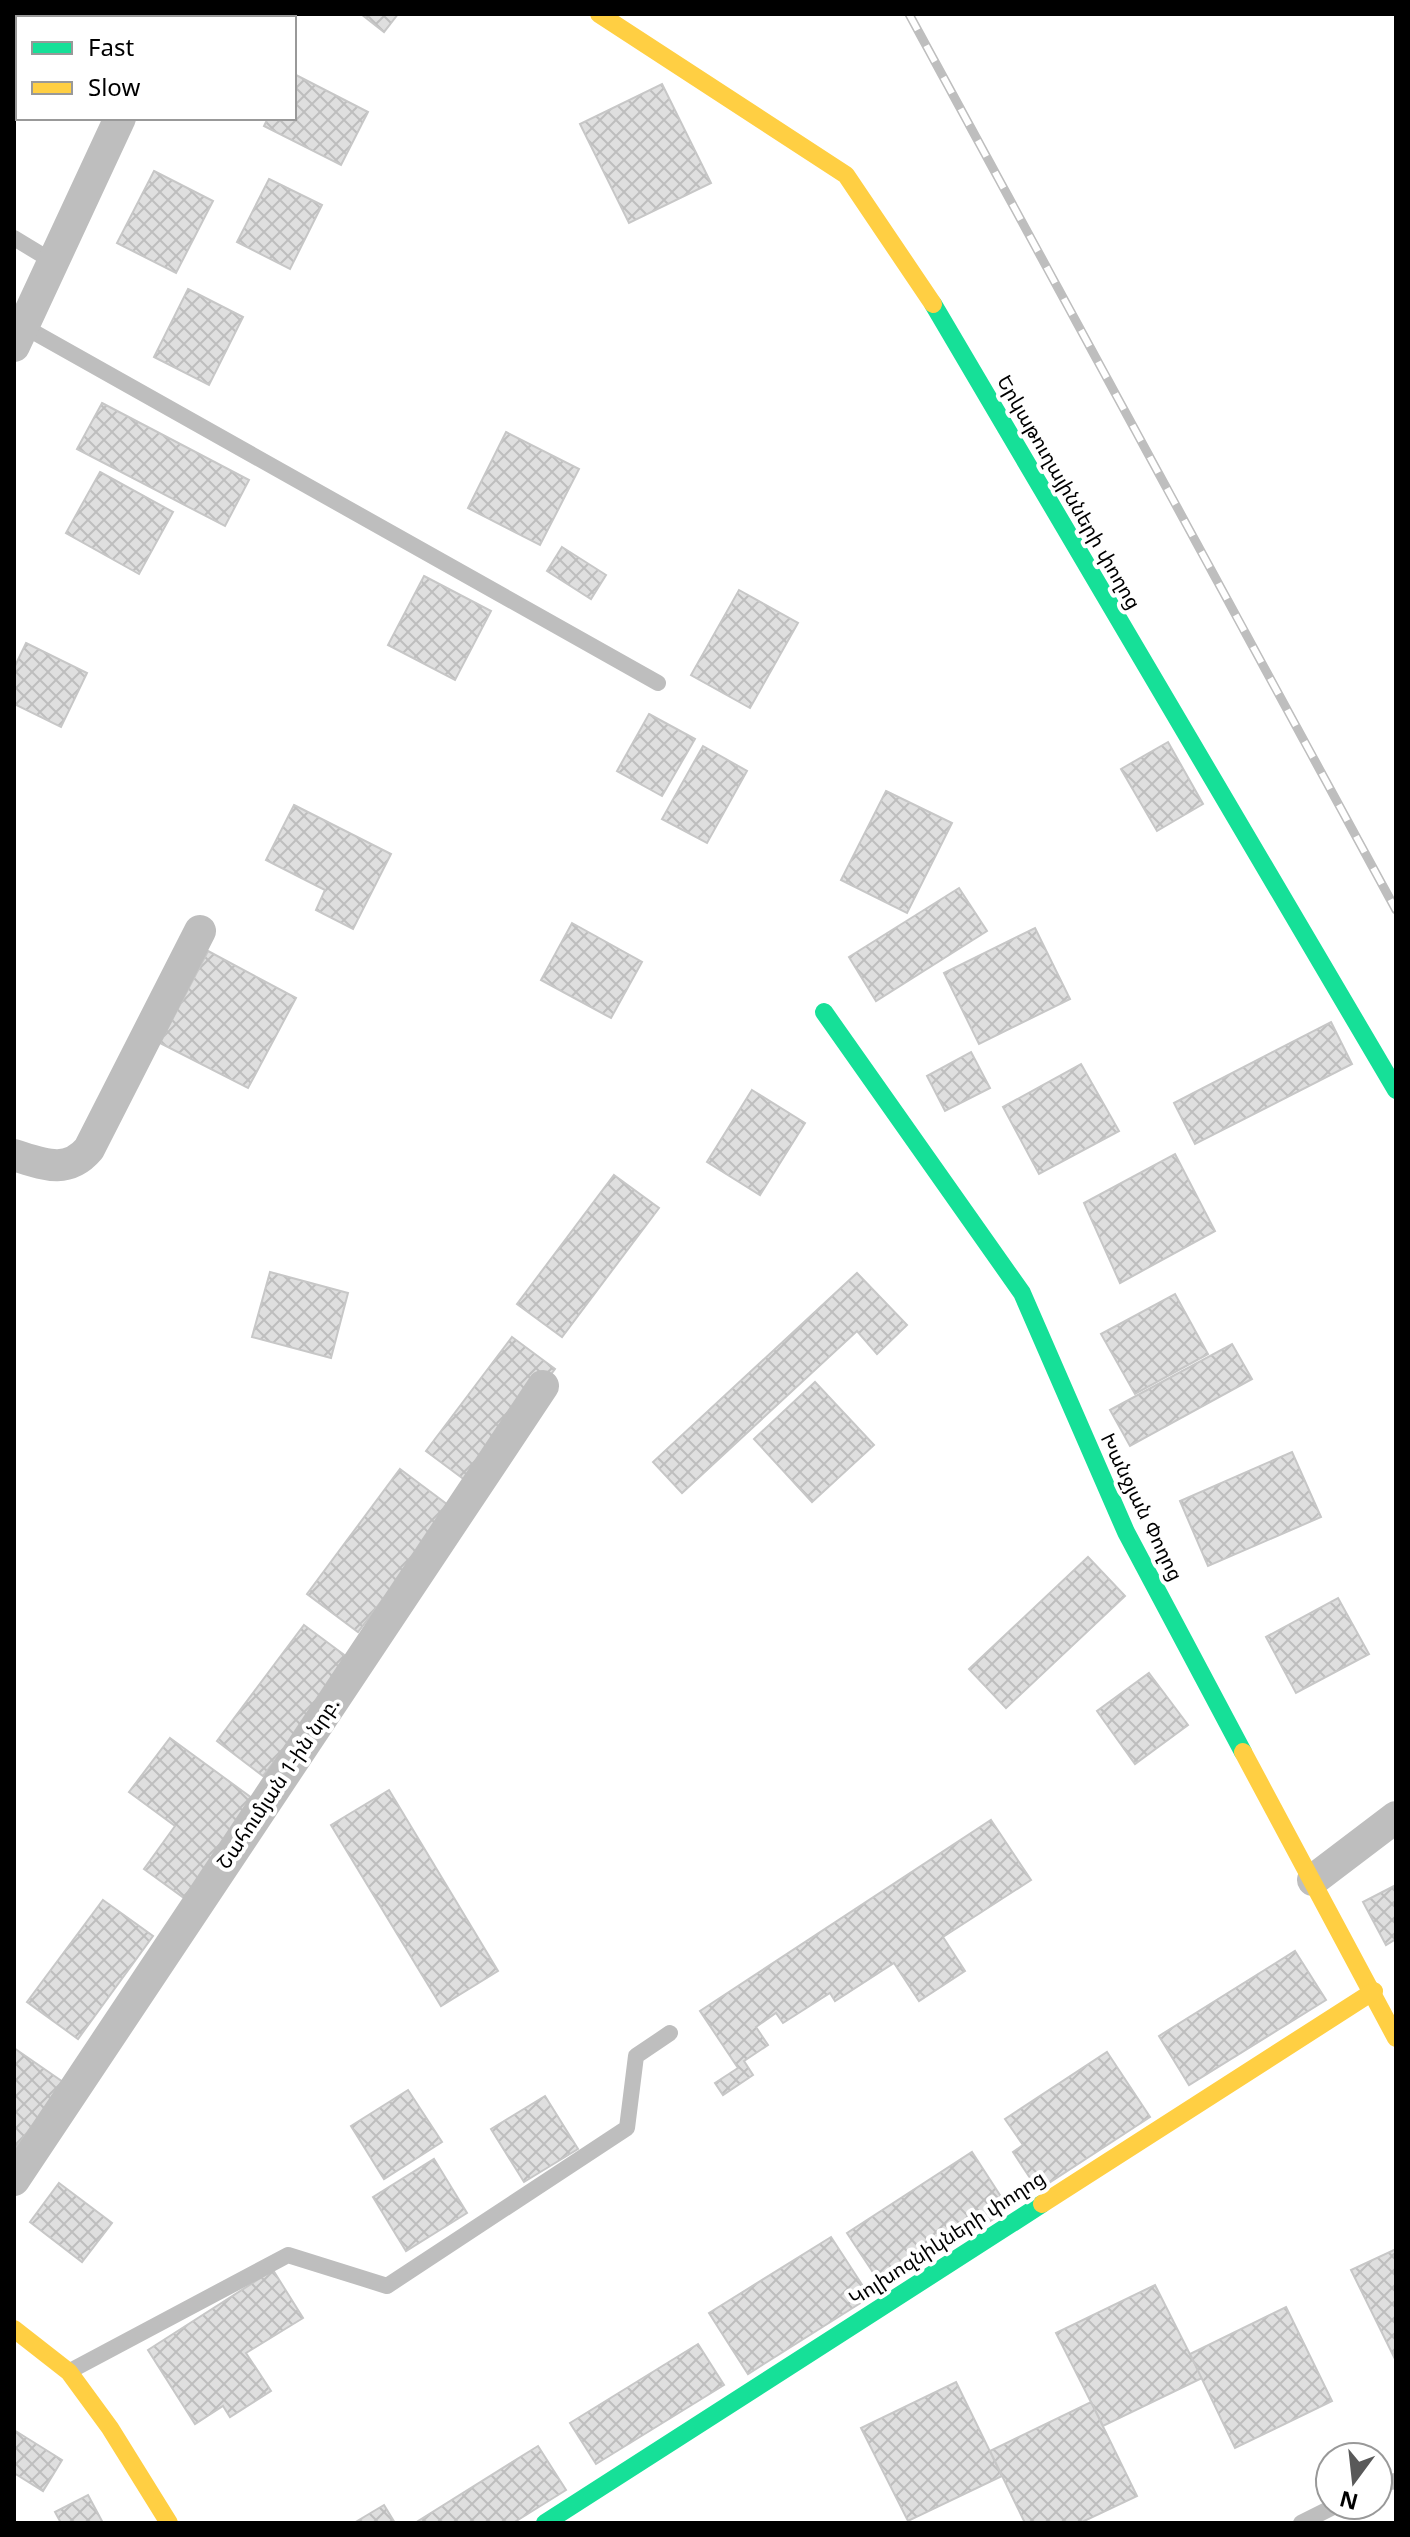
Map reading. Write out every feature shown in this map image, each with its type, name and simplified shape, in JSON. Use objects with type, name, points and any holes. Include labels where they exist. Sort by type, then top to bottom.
[{"type":"street","name":"Երկաթուղայինների փողոց","points":[[599,14],[846,175],[933,303],[1396,1090]]},
{"type":"street","points":[[18,336],[119,120]]},
{"type":"street","points":[[14,1155],[51,1166],[66,1166],[79,1161],[89,1149],[200,931]]},
{"type":"street","name":"Խանջյան Փողոց","points":[[824,1012],[1022,1293],[1126,1532],[1374,1991],[1396,2038]]},
{"type":"street","name":"Շահումյան 1-ին նրբ.","points":[[14,2180],[543,1386]]},
{"type":"street","points":[[1313,1880],[1396,1817]]},
{"type":"street","name":"Կոլխոզնիկների փողոց","points":[[545,2523],[1374,1991]]},
{"type":"street","points":[[14,2329],[69,2372],[110,2428],[169,2523]]},
{"type":"lane","points":[[14,238],[52,261]]},
{"type":"lane","points":[[18,336],[658,683]]},
{"type":"lane","points":[[69,2372],[288,2255],[387,2286],[627,2128],[636,2056],[670,2033]]},
{"type":"building","points":[[361,14],[398,14],[384,32]]},
{"type":"building","points":[[296,75],[368,112],[341,165],[264,126],[267,120],[296,120]]},
{"type":"building","points":[[662,84],[711,183],[629,223],[580,124]]},
{"type":"building","points":[[154,171],[213,201],[176,273],[117,243]]},
{"type":"building","points":[[269,179],[322,205],[290,269],[237,242]]},
{"type":"building","points":[[188,289],[243,317],[209,385],[154,357]]},
{"type":"building","points":[[102,403],[249,480],[225,526],[77,449]]},
{"type":"building","points":[[506,432],[579,469],[540,545],[468,508]]},
{"type":"building","points":[[100,472],[173,512],[139,574],[66,533]]},
{"type":"building","points":[[562,547],[606,575],[591,599],[547,571]]},
{"type":"building","points":[[424,576],[491,611],[455,680],[388,645]]},
{"type":"building","points":[[739,590],[798,623],[750,708],[691,675]]},
{"type":"building","points":[[26,643],[87,673],[61,727],[14,704],[14,668]]},
{"type":"building","points":[[649,714],[695,739],[662,796],[617,771]]},
{"type":"building","points":[[1168,742],[1203,804],[1157,831],[1121,769]]},
{"type":"building","points":[[703,746],[747,771],[707,843],[662,819]]},
{"type":"building","points":[[886,791],[952,823],[907,913],[841,880]]},
{"type":"building","points":[[294,805],[391,854],[353,929],[316,910],[325,890],[266,860]]},
{"type":"building","points":[[959,888],[987,931],[876,1001],[849,957]]},
{"type":"building","points":[[572,923],[642,962],[611,1018],[541,980]]},
{"type":"building","points":[[1035,928],[1070,999],[979,1044],[944,973]]},
{"type":"building","points":[[208,951],[296,998],[248,1088],[160,1043]]},
{"type":"building","points":[[1331,1022],[1352,1064],[1195,1144],[1174,1103]]},
{"type":"building","points":[[971,1052],[990,1088],[945,1111],[927,1076]]},
{"type":"building","points":[[1081,1064],[1119,1131],[1039,1174],[1003,1107]]},
{"type":"building","points":[[752,1090],[805,1123],[760,1195],[707,1162]]},
{"type":"building","points":[[1175,1154],[1215,1231],[1120,1283],[1084,1203]]},
{"type":"building","points":[[614,1175],[659,1208],[562,1337],[517,1304]]},
{"type":"building","points":[[270,1272],[348,1293],[331,1358],[252,1337]]},
{"type":"building","points":[[857,1273],[907,1325],[877,1354],[857,1331],[682,1493],[653,1462]]},
{"type":"building","points":[[1175,1294],[1208,1354],[1135,1394],[1101,1334]]},
{"type":"building","points":[[512,1337],[555,1369],[469,1483],[426,1451]]},
{"type":"building","points":[[1232,1344],[1252,1379],[1130,1446],[1110,1410]]},
{"type":"building","points":[[815,1382],[874,1445],[812,1502],[754,1439]]},
{"type":"building","points":[[1292,1452],[1321,1517],[1208,1566],[1180,1501]]},
{"type":"building","points":[[400,1469],[452,1508],[358,1632],[307,1594]]},
{"type":"building","points":[[1088,1557],[1125,1596],[1006,1708],[969,1669]]},
{"type":"building","points":[[1338,1598],[1369,1654],[1296,1693],[1266,1637]]},
{"type":"building","points":[[304,1625],[351,1660],[263,1776],[217,1741]]},
{"type":"building","points":[[1149,1673],[1188,1725],[1135,1764],[1097,1711]]},
{"type":"building","points":[[170,1738],[256,1801],[184,1898],[144,1869],[175,1826],[129,1792]]},
{"type":"building","points":[[389,1790],[498,1971],[441,2006],[331,1825]]},
{"type":"building","points":[[991,1820],[1031,1880],[943,1937],[965,1971],[919,2001],[894,1963],[835,2001],[830,1993],[783,2023],[776,2013],[756,2027],[768,2045],[744,2061],[753,2075],[723,2095],[715,2083],[738,2068],[700,2011]]},
{"type":"building","points":[[1396,1885],[1396,1939],[1386,1945],[1363,1902]]},
{"type":"building","points":[[103,1900],[153,1936],[78,2039],[27,2002]]},
{"type":"building","points":[[1295,1951],[1326,2000],[1189,2085],[1159,2036]]},
{"type":"building","points":[[14,2048],[63,2082],[14,2151]]},
{"type":"building","points":[[1107,2052],[1150,2117],[1038,2190],[1013,2152],[1023,2145],[1005,2119]]},
{"type":"building","points":[[408,2090],[442,2142],[384,2179],[351,2126]]},
{"type":"building","points":[[545,2096],[578,2149],[524,2182],[491,2129]]},
{"type":"building","points":[[972,2152],[1009,2209],[884,2289],[847,2233]]},
{"type":"building","points":[[434,2159],[467,2213],[406,2251],[373,2197]]},
{"type":"building","points":[[59,2183],[112,2223],[82,2262],[30,2222]]},
{"type":"building","points":[[831,2237],[870,2297],[748,2374],[709,2313]]},
{"type":"building","points":[[1396,2249],[1396,2361],[1351,2270]]},
{"type":"building","points":[[273,2270],[303,2318],[246,2353],[271,2391],[230,2417],[223,2406],[195,2424],[148,2350]]},
{"type":"building","points":[[1155,2285],[1202,2378],[1103,2426],[1056,2333]]},
{"type":"building","points":[[1286,2307],[1332,2401],[1235,2448],[1190,2354]]},
{"type":"building","points":[[698,2344],[724,2385],[596,2464],[570,2423]]},
{"type":"building","points":[[956,2382],[1002,2476],[908,2521],[861,2428]]},
{"type":"building","points":[[1091,2402],[1137,2496],[1080,2523],[1025,2523],[990,2451]]},
{"type":"building","points":[[14,2430],[62,2460],[43,2491],[14,2473]]},
{"type":"building","points":[[538,2446],[566,2490],[513,2523],[415,2523]]},
{"type":"building","points":[[88,2495],[103,2523],[61,2523],[55,2512]]},
{"type":"building","points":[[384,2505],[395,2523],[354,2523]]},
{"type":"railway","points":[[909,14],[1396,910]]},
{"type":"traffic: fast","points":[[933,304],[1396,1090]]},
{"type":"traffic: fast","points":[[824,1012],[1022,1293],[1126,1532],[1243,1752]]},
{"type":"traffic: fast","points":[[545,2523],[1042,2204]]},
{"type":"traffic: slow","points":[[599,14],[846,175],[933,304]]},
{"type":"traffic: slow","points":[[1243,1752],[1396,2038]]},
{"type":"traffic: slow","points":[[1042,2204],[1374,1991]]},
{"type":"traffic: slow","points":[[14,2329],[69,2372],[110,2428],[169,2523]]}]
